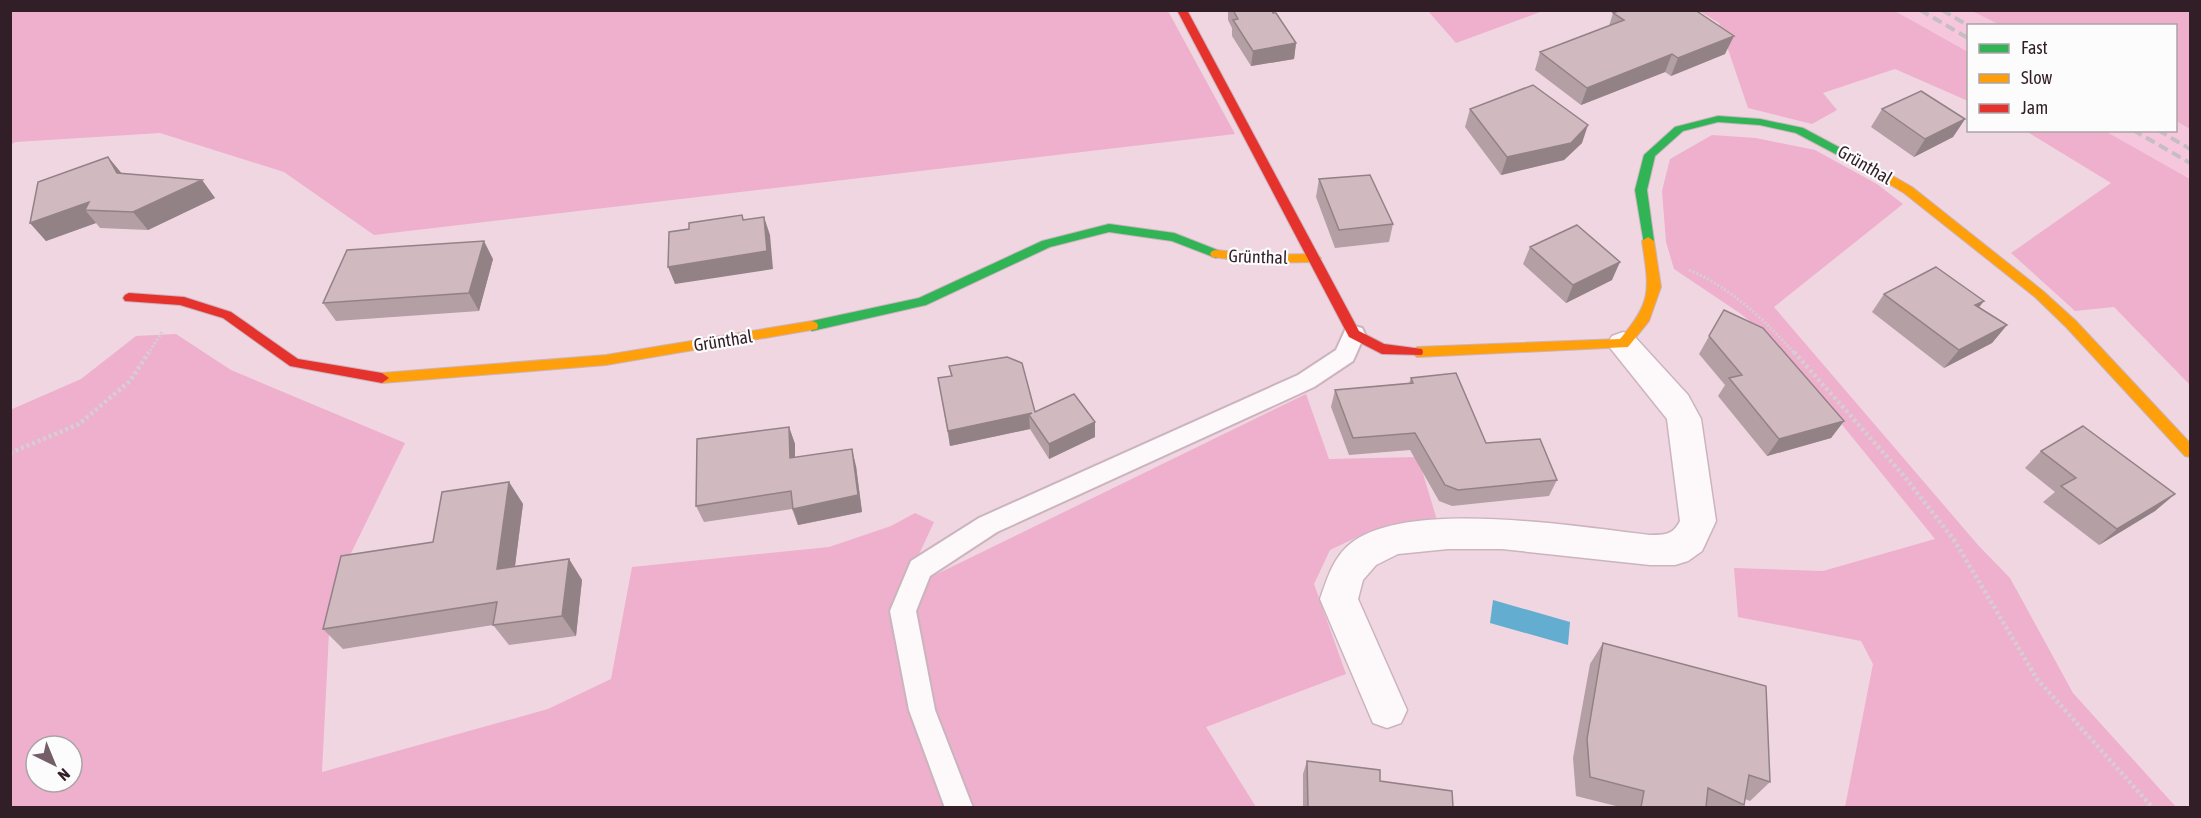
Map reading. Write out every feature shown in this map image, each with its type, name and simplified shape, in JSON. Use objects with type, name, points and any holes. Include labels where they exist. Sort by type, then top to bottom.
[{"type":"street","name":"Grünthal","points":[[1182,10],[1354,334]]},
{"type":"street","name":"Grünthal","points":[[1623,344],[1643,321],[1654,287],[1641,190],[1650,155],[1679,129],[1718,119],[1760,122],[1799,130],[1845,153],[1908,190],[2039,294],[2071,324],[2190,452]]},
{"type":"street","name":"Grünthal","points":[[129,298],[180,300],[227,315],[295,363],[389,379],[606,360],[836,322],[922,302],[1046,244],[1109,228],[1174,237],[1221,256],[1263,259],[1315,258]]},
{"type":"street","points":[[1354,334],[1382,349],[1418,352],[1623,344],[1676,404],[1683,419],[1698,521],[1689,540],[1674,550],[1650,550],[1502,534],[1448,534],[1393,539],[1363,554],[1347,573],[1339,599],[1387,710]]},
{"type":"lane","points":[[959,807],[922,710],[903,611],[920,569],[988,525],[1306,381],[1346,355],[1354,334]]},
{"type":"path","points":[[1651,253],[1703,276],[1750,309],[1813,372],[1904,476],[1954,540],[2037,678],[2153,807]]},
{"type":"path","points":[[10,453],[80,424],[130,381],[180,300]]},
{"type":"shaded area","points":[[10,11],[1168,11],[1235,134],[374,235],[284,172],[160,133],[11,144]]},
{"type":"shaded area","points":[[1428,11],[1543,11],[1456,43]]},
{"type":"shaded area","points":[[1699,11],[1895,11],[1967,51],[1967,101],[1895,69],[1823,93],[1837,110],[1812,124],[1748,108],[1719,23]]},
{"type":"shaded area","points":[[1895,11],[1972,11],[1998,24],[1967,24],[1967,51]]},
{"type":"shaded area","points":[[1972,11],[2190,11],[2190,129],[2177,122],[2177,24],[1998,24]]},
{"type":"shaded area","points":[[2177,122],[2190,129],[2190,179],[2107,132],[2177,132]]},
{"type":"shaded area","points":[[2028,132],[2107,132],[2190,179],[2190,385],[2114,307],[2075,311],[2011,253],[2111,183]]},
{"type":"shaded area","points":[[1712,135],[1756,138],[1815,150],[1877,184],[1903,204],[1774,307],[1978,545],[2010,578],[2073,693],[2176,807],[1845,807],[1873,664],[1861,641],[1738,617],[1734,568],[1823,571],[1935,539],[1774,341],[1741,314],[1674,269],[1666,242],[1662,191],[1670,159]]},
{"type":"shaded area","points":[[176,334],[231,370],[405,443],[331,594],[322,772],[548,709],[611,679],[632,567],[829,547],[891,526],[915,513],[934,522],[902,591],[1306,394],[1329,459],[1418,457],[1437,520],[1370,531],[1330,550],[1314,584],[1346,674],[1206,727],[1256,807],[11,807],[10,410],[81,379],[136,336]]},
{"type":"water","points":[[1493,600],[1570,622],[1568,645],[1490,623]]},
{"type":"building","points":[[1233,10],[1272,10],[1296,43],[1253,51],[1233,20],[1238,19]]},
{"type":"building","points":[[1621,10],[1695,10],[1734,36],[1678,58],[1672,54],[1587,88],[1540,52],[1624,20],[1613,13]]},
{"type":"building","points":[[1533,85],[1588,125],[1571,143],[1507,157],[1470,109]]},
{"type":"building","points":[[1921,91],[1965,119],[1925,139],[1882,109]]},
{"type":"building","points":[[108,157],[117,173],[202,180],[133,212],[85,210],[89,202],[30,223],[38,182]]},
{"type":"building","points":[[1370,175],[1393,224],[1339,230],[1319,179]]},
{"type":"building","points":[[742,215],[743,220],[764,217],[767,251],[668,267],[669,232],[689,229],[689,223]]},
{"type":"building","points":[[1577,225],[1620,262],[1573,285],[1530,247]]},
{"type":"building","points":[[484,241],[469,293],[323,303],[347,250]]},
{"type":"building","points":[[1936,267],[1984,301],[1975,305],[2007,325],[1959,350],[1884,294]]},
{"type":"building","points":[[1724,310],[1763,328],[1844,421],[1779,439],[1729,378],[1742,375],[1709,336]]},
{"type":"building","points":[[1007,357],[1022,363],[1035,412],[1074,394],[1095,422],[1049,444],[1029,415],[1032,413],[948,431],[938,378],[952,376],[949,366]]},
{"type":"building","points":[[1456,373],[1486,443],[1540,439],[1557,480],[1458,490],[1445,485],[1415,433],[1353,438],[1335,390],[1413,383],[1411,378]]},
{"type":"building","points":[[2083,426],[2175,494],[2117,529],[2061,486],[2076,478],[2041,451]]},
{"type":"building","points":[[789,427],[790,458],[852,449],[858,495],[793,509],[791,491],[696,506],[697,439]]},
{"type":"building","points":[[509,482],[497,569],[569,559],[562,616],[493,625],[497,602],[323,629],[341,556],[433,542],[442,492]]},
{"type":"building","points":[[1603,643],[1766,686],[1770,782],[1749,775],[1744,805],[1708,788],[1706,807],[1641,807],[1644,791],[1590,777],[1587,739]]},
{"type":"building","points":[[1307,761],[1380,770],[1380,781],[1452,791],[1453,807],[1308,807]]},
{"type":"railway","points":[[1920,10],[1967,37]]},
{"type":"railway","points":[[1942,10],[1967,25]]},
{"type":"railway","points":[[2136,132],[2190,163]]},
{"type":"railway","points":[[2161,132],[2190,149]]},
{"type":"traffic: fast","points":[[1648,241],[1641,190],[1650,155],[1679,129],[1718,119],[1760,122],[1799,130],[1870,167]]},
{"type":"traffic: fast","points":[[812,326],[922,302],[1046,244],[1109,228],[1174,237],[1216,254]]},
{"type":"traffic: slow","points":[[1870,167],[1908,190],[2039,294],[2071,324],[2190,452]]},
{"type":"traffic: slow","points":[[1417,352],[1623,344],[1643,321],[1655,287],[1648,241]]},
{"type":"traffic: slow","points":[[1216,254],[1263,259],[1315,258]]},
{"type":"traffic: slow","points":[[382,378],[606,360],[812,326]]},
{"type":"traffic: jam","points":[[1182,10],[1354,334],[1382,349],[1417,352]]},
{"type":"traffic: jam","points":[[129,298],[180,300],[227,315],[295,363],[382,378]]}]
